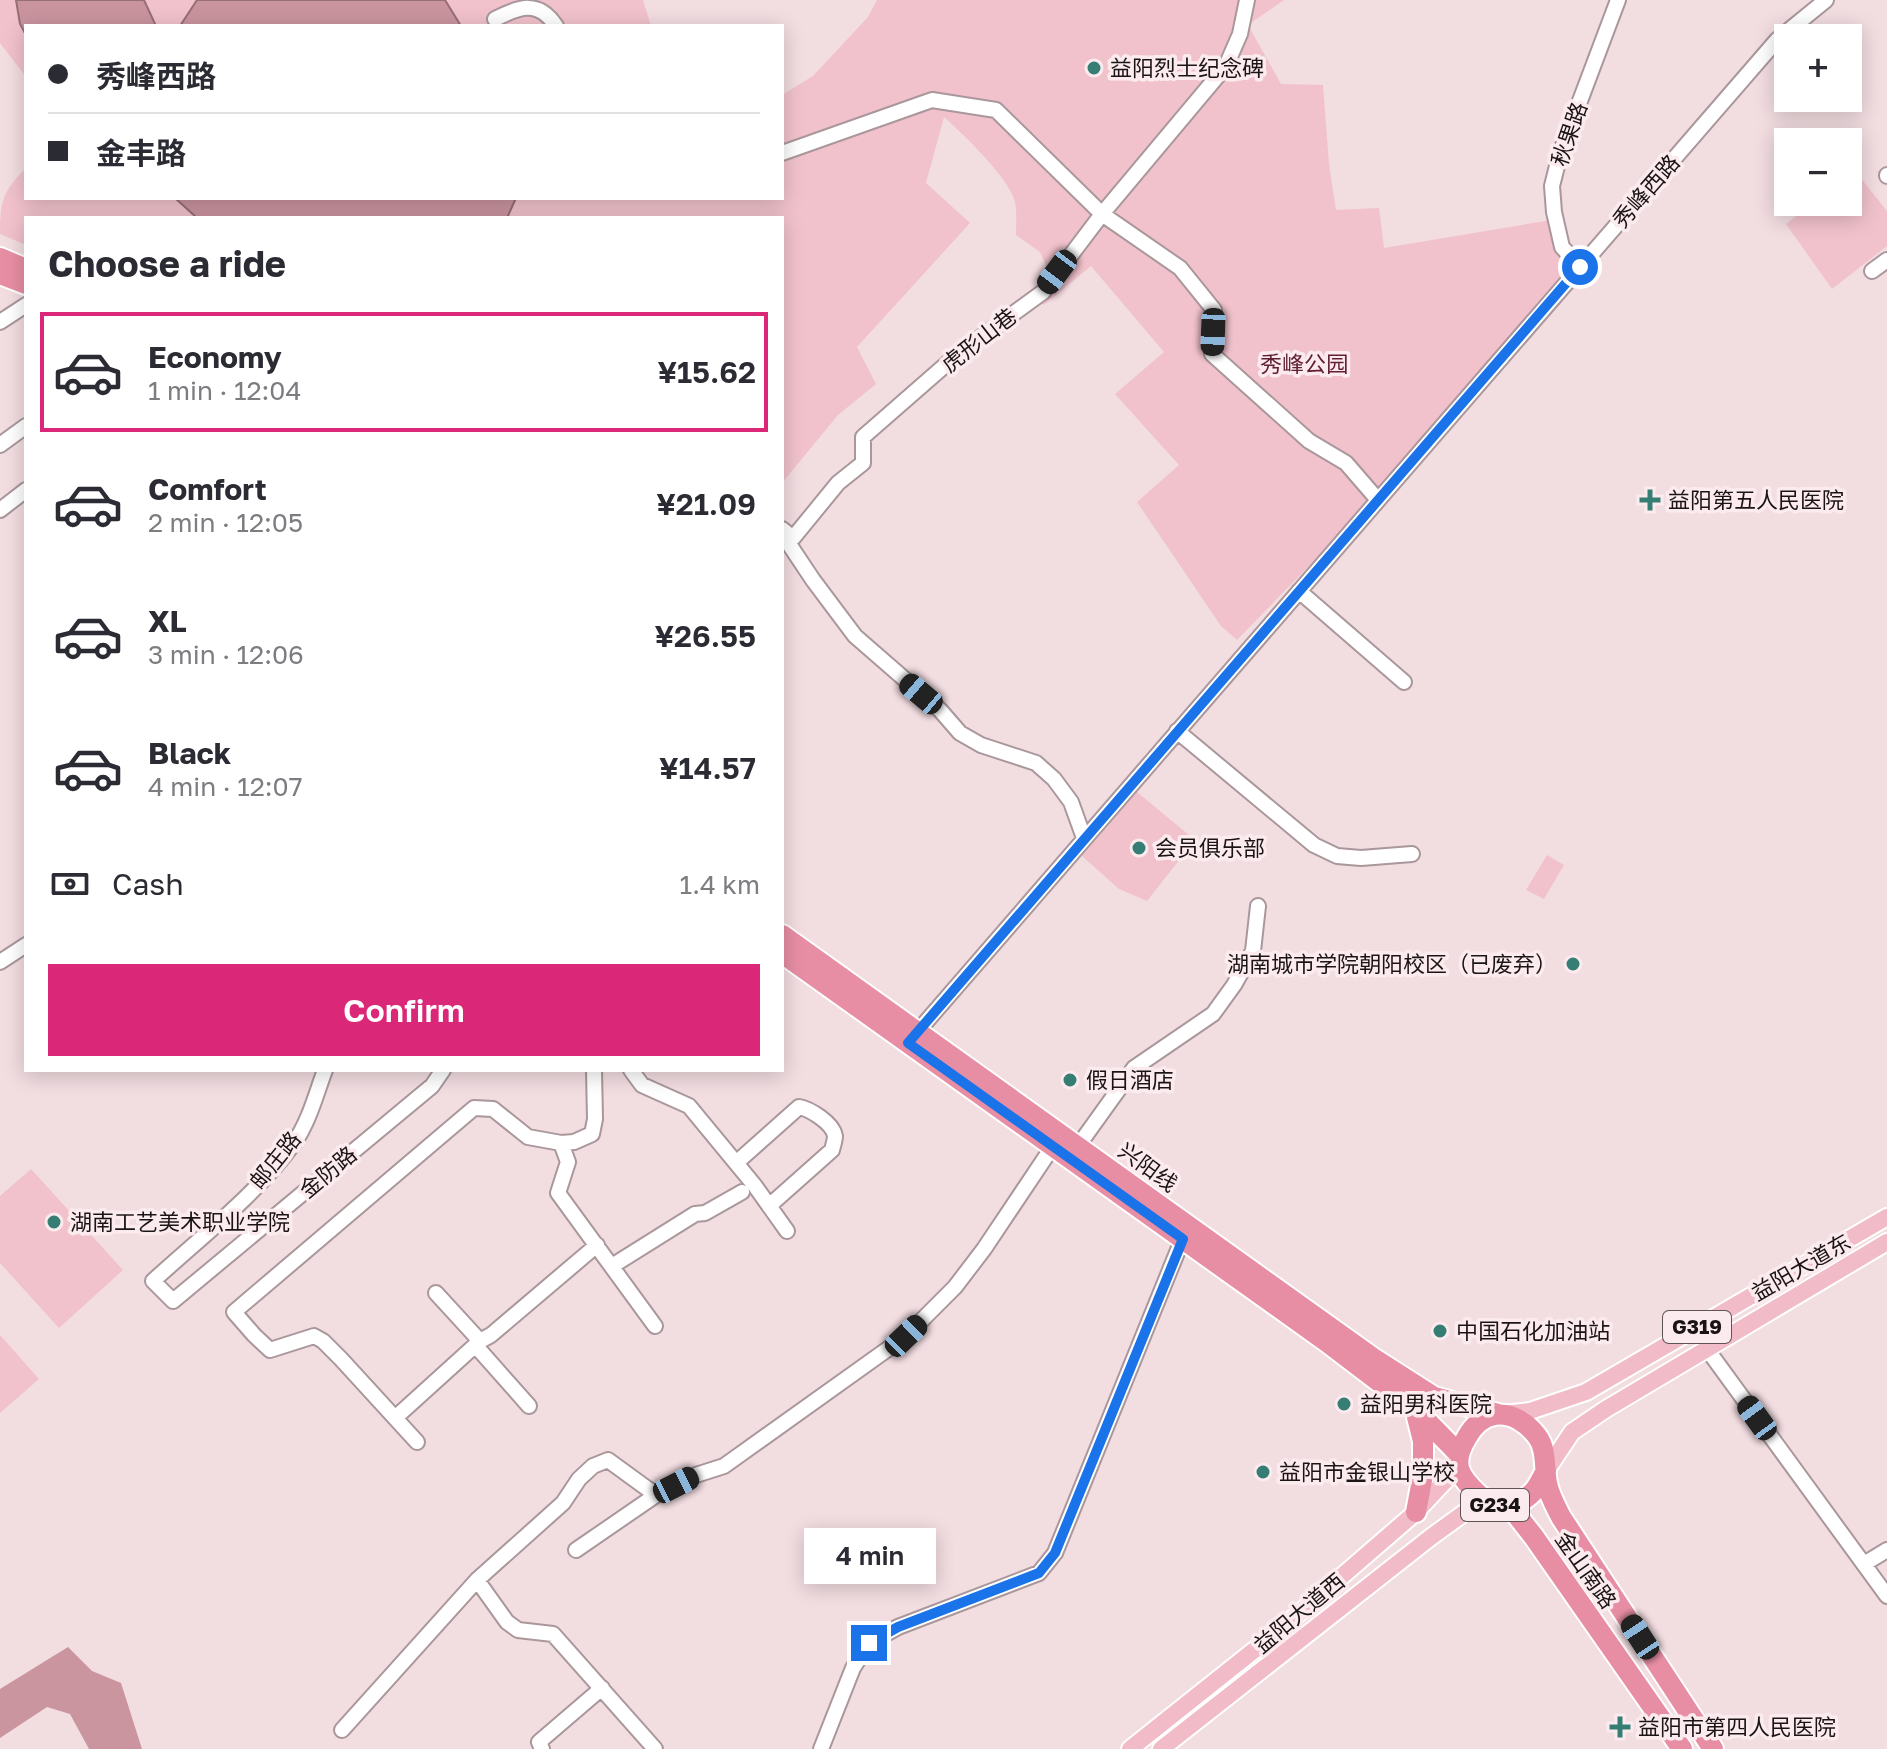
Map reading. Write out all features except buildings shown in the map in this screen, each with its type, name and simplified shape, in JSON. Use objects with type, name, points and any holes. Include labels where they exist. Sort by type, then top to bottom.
[{"type":"highway","points":[[0,258],[24,268]]},
{"type":"highway","points":[[0,274],[24,283]]},
{"type":"highway","name":"兴阳线","points":[[784,937],[1053,1146],[1434,1397],[1498,1414]]},
{"type":"highway","name":"兴阳线","points":[[784,954],[1078,1146],[1415,1409],[1458,1460]]},
{"type":"highway","points":[[1415,1409],[1423,1441],[1423,1475],[1416,1512]]},
{"type":"highway","points":[[1458,1460],[1471,1429],[1486,1417],[1498,1414]]},
{"type":"highway","name":"G234","points":[[1458,1460],[1464,1481],[1487,1502],[1498,1507],[1509,1505],[1534,1491],[1546,1471],[1538,1437],[1509,1415],[1498,1414]]},
{"type":"highway","name":"金山南路","points":[[1546,1471],[1547,1486],[1561,1517],[1713,1749]]},
{"type":"highway","name":"金山南路","points":[[1509,1505],[1682,1749]]},
{"type":"highway","points":[[1599,1630],[1625,1615]]},
{"type":"highway","points":[[1615,1653],[1640,1637]]},
{"type":"main road","name":"益阳大道东","points":[[1498,1414],[1530,1411],[1586,1392],[1887,1217]]},
{"type":"main road","name":"G319","points":[[1546,1471],[1572,1432],[1887,1242]]},
{"type":"main road","points":[[1619,1372],[1632,1394]]},
{"type":"main road","name":"益阳大道西","points":[[1130,1749],[1282,1628],[1416,1512],[1458,1460]]},
{"type":"main road","name":"益阳大道西","points":[[1161,1749],[1431,1537],[1475,1505],[1487,1502]]},
{"type":"street","name":"虎形山巷","points":[[787,541],[838,483],[863,463],[863,437],[958,354],[1043,292],[1102,214],[1226,66],[1240,34],[1247,0]]},
{"type":"street","name":"秋果路","points":[[1580,267],[1562,247],[1552,186],[1560,154],[1618,0]]},
{"type":"street","name":"秀峰西路","points":[[913,1037],[1777,40],[1826,0]]},
{"type":"street","points":[[495,19],[521,6],[539,7],[555,24]]},
{"type":"street","points":[[784,152],[932,100],[996,110],[1102,214],[1180,268],[1214,310],[1212,354],[1309,441],[1346,463],[1378,500]]},
{"type":"street","points":[[1872,271],[1887,260]]},
{"type":"street","points":[[0,322],[24,306]]},
{"type":"street","points":[[0,445],[24,427]]},
{"type":"street","points":[[0,510],[24,492]]},
{"type":"street","points":[[787,541],[855,636],[940,710],[960,733],[981,745],[1036,763],[1054,779],[1071,802],[1084,838]]},
{"type":"street","points":[[1299,591],[1404,682]]},
{"type":"street","points":[[1177,731],[1314,845],[1337,856],[1361,858],[1412,854]]},
{"type":"street","points":[[1078,1146],[1134,1068],[1213,1014],[1253,951],[1258,906]]},
{"type":"street","points":[[0,962],[24,946]]},
{"type":"street","name":"邮庄路","points":[[173,1301],[153,1281],[265,1178],[295,1142],[312,1108],[324,1072]]},
{"type":"street","name":"金防路","points":[[173,1301],[432,1086],[442,1072]]},
{"type":"street","points":[[417,1442],[323,1341],[314,1336],[270,1350],[234,1312],[474,1108],[493,1109],[528,1137],[561,1143],[574,1142],[592,1134],[595,1119],[594,1072]]},
{"type":"street","points":[[632,1072],[642,1085],[689,1106],[787,1231]]},
{"type":"street","points":[[736,1163],[799,1107],[810,1109],[832,1129],[835,1138],[832,1150],[769,1206]]},
{"type":"street","points":[[561,1143],[568,1162],[558,1193],[655,1326]]},
{"type":"street","points":[[576,1550],[656,1495],[696,1475],[724,1466],[906,1336],[955,1287],[1053,1146]]},
{"type":"street","points":[[612,1266],[695,1214],[705,1213],[742,1192]]},
{"type":"street","points":[[821,1749],[853,1668],[869,1643],[898,1627],[1039,1573],[1055,1553],[1186,1232]]},
{"type":"street","points":[[395,1418],[477,1343],[491,1335],[597,1245]]},
{"type":"street","points":[[436,1293],[529,1406]]},
{"type":"street","points":[[1707,1349],[1887,1596]]},
{"type":"street","points":[[342,1730],[477,1580],[563,1503],[579,1479],[593,1466],[608,1460],[656,1495]]},
{"type":"street","points":[[1864,1564],[1887,1550]]},
{"type":"street","points":[[477,1580],[507,1622],[518,1630],[553,1634],[655,1749]]},
{"type":"street","points":[[542,1749],[539,1742],[602,1688]]},
{"type":"green space","points":[[0,0],[643,0],[650,24],[24,24],[24,74],[0,43]]},
{"type":"green space","name":"秀峰公园","points":[[877,0],[1284,0],[1248,25],[1281,84],[1323,85],[1336,210],[1379,208],[1384,248],[1551,220],[1557,246],[1569,273],[1379,494],[1237,640],[1221,626],[1137,502],[1179,465],[1115,394],[1164,352],[1091,266],[1044,305],[1032,293],[1049,273],[1040,252],[1016,235],[1016,206],[1011,192],[985,157],[944,117],[926,183],[970,223],[857,347],[876,384],[838,415],[784,481],[784,216],[24,216],[24,244],[0,234],[4,197],[24,170],[24,200],[784,200],[784,94],[813,76],[868,17]]},
{"type":"green space","points":[[1862,180],[1887,211],[1887,246],[1832,289],[1786,224],[1797,216],[1862,216]]},
{"type":"green space","name":"会员俱乐部","points":[[1137,792],[1195,840],[1147,901],[1119,889],[1082,856]]},
{"type":"green space","points":[[1547,855],[1564,865],[1544,899],[1526,890]]},
{"type":"green space","points":[[31,1169],[123,1270],[59,1328],[0,1263],[0,1196]]},
{"type":"green space","points":[[0,1335],[39,1379],[0,1413]]},
{"type":"shaded area","points":[[16,0],[144,0],[155,24],[24,24],[24,31]]},
{"type":"shaded area","points":[[197,0],[445,0],[460,24],[181,24]]},
{"type":"shaded area","points":[[177,200],[515,200],[508,216],[195,216]]},
{"type":"shaded area","points":[[68,1647],[92,1671],[121,1683],[142,1749],[89,1749],[70,1714],[47,1707],[0,1738],[0,1689]]},
{"type":"place","name":"益阳烈士纪念碑","points":[[1094,68]]},
{"type":"place","name":"益阳第五人民医院","points":[[1650,500]]},
{"type":"place","name":"会员俱乐部","points":[[1139,848]]},
{"type":"place","name":"湖南城市学院朝阳校区（已废弃）","points":[[1573,964]]},
{"type":"place","name":"假日酒店","points":[[1070,1080]]},
{"type":"place","name":"湖南工艺美术职业学院","points":[[54,1222]]},
{"type":"place","name":"中国石化加油站","points":[[1440,1331]]},
{"type":"place","name":"益阳男科医院","points":[[1344,1404]]},
{"type":"place","name":"益阳市金银山学校","points":[[1263,1472]]},
{"type":"place","name":"益阳市第四人民医院","points":[[1620,1727]]},
{"type":"route","points":[[869,1643],[898,1627],[1039,1573],[1055,1553],[1183,1239],[908,1043],[1580,267]]}]
